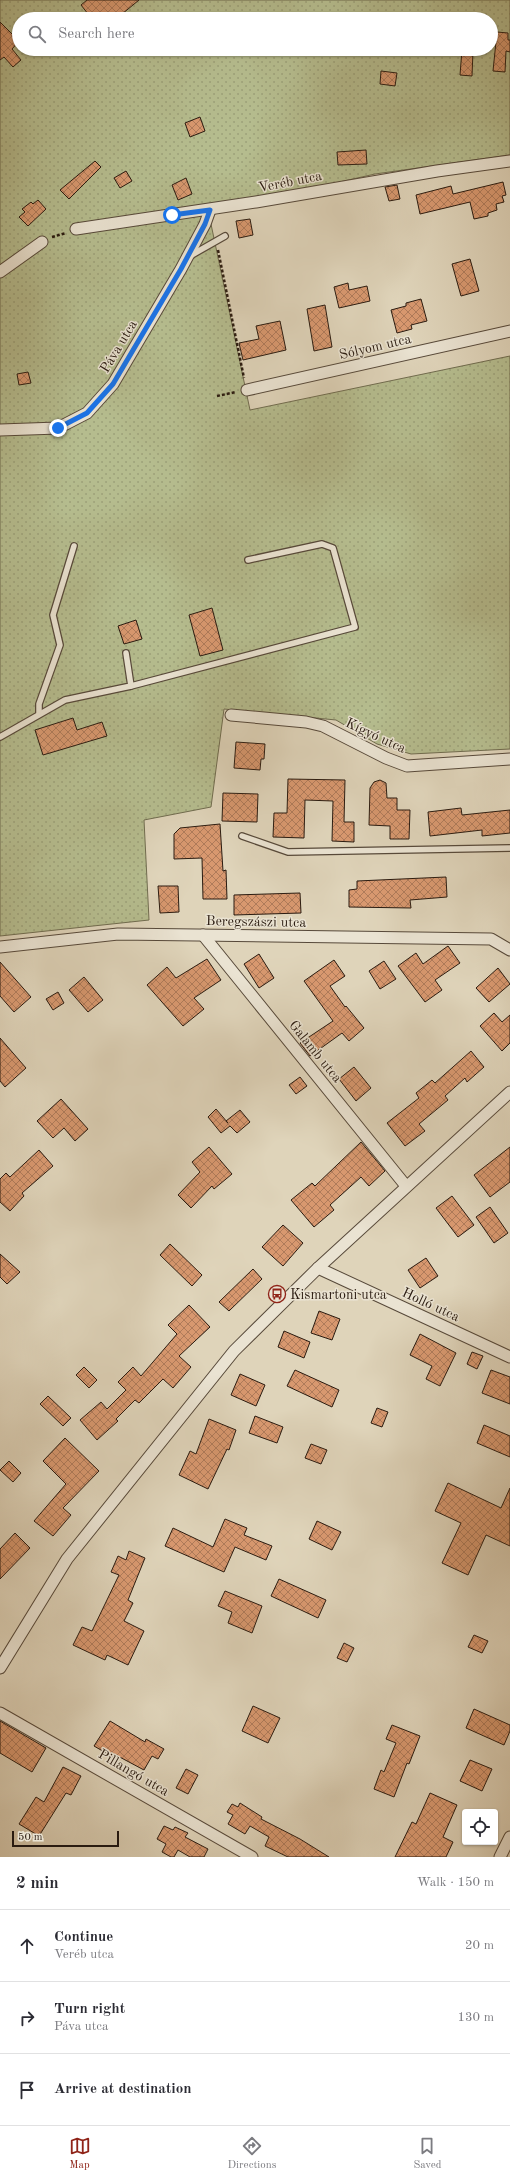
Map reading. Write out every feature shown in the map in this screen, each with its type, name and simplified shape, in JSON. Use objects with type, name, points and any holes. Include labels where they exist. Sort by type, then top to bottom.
[{"type":"street","name":"Veréb utca","points":[[76,229],[210,210],[437,171],[510,161]]},
{"type":"street","name":"Páva utca","points":[[0,430],[58,428],[87,413],[113,384],[188,257],[205,224],[210,210]]},
{"type":"street","points":[[0,272],[42,242]]},
{"type":"street","name":"Sólyom utca","points":[[247,390],[510,331]]},
{"type":"street","name":"Kígyó utca","points":[[232,715],[306,722],[323,726],[386,758],[407,766],[510,759]]},
{"type":"street","name":"Beregszászi utca","points":[[0,947],[118,934],[491,939],[510,950]]},
{"type":"street","name":"Galamb utca","points":[[203,935],[406,1186]]},
{"type":"street","points":[[0,1668],[72,1553],[234,1351],[318,1268],[510,1092]]},
{"type":"street","name":"Holló utca","points":[[318,1268],[510,1357]]},
{"type":"street","name":"Pillangó utca","points":[[0,1713],[252,1857]]},
{"type":"street","points":[[500,1857],[510,1837]]},
{"type":"lane","points":[[188,257],[217,242],[225,236]]},
{"type":"lane","points":[[0,737],[39,713],[65,700],[131,686],[355,627],[333,548],[322,544],[248,560]]},
{"type":"lane","points":[[39,713],[38,704],[60,644],[53,615],[74,546]]},
{"type":"lane","points":[[126,653],[131,686]]},
{"type":"lane","points":[[242,836],[288,852],[510,848]]},
{"type":"path","points":[[42,242],[76,229]]},
{"type":"path","points":[[217,242],[247,390],[217,396]]},
{"type":"green space","points":[[0,0],[510,0],[510,155],[375,174],[295,192],[207,205],[250,410],[510,356],[510,749],[411,754],[377,744],[336,720],[224,709],[211,807],[144,820],[149,920],[0,936]]},
{"type":"building","points":[[87,0],[139,0],[124,12],[86,12],[81,5]]},
{"type":"building","points":[[0,22],[12,34],[12,56],[18,56],[21,60],[13,67],[4,57],[0,60]]},
{"type":"building","points":[[498,32],[508,33],[508,40],[510,40],[510,52],[506,51],[505,72],[493,71],[495,56],[498,56]]},
{"type":"building","points":[[462,56],[473,56],[472,76],[460,75]]},
{"type":"building","points":[[381,71],[397,73],[395,86],[380,84]]},
{"type":"building","points":[[200,117],[205,131],[190,137],[185,123]]},
{"type":"building","points":[[366,150],[367,164],[338,165],[337,152]]},
{"type":"building","points":[[95,161],[101,167],[69,199],[60,190]]},
{"type":"building","points":[[126,171],[132,181],[120,188],[114,178]]},
{"type":"building","points":[[186,178],[192,194],[178,200],[172,185]]},
{"type":"building","points":[[503,182],[506,195],[502,196],[504,202],[496,204],[497,210],[488,213],[488,216],[474,219],[470,202],[420,214],[416,195],[451,186],[453,194]]},
{"type":"building","points":[[397,185],[400,199],[389,201],[385,187]]},
{"type":"building","points":[[38,200],[46,209],[28,226],[19,217],[25,212],[22,209],[31,202],[33,204]]},
{"type":"building","points":[[250,219],[253,235],[239,238],[236,221]]},
{"type":"building","points":[[470,259],[479,291],[461,296],[452,264]]},
{"type":"building","points":[[348,283],[349,290],[367,286],[370,301],[339,308],[334,287]]},
{"type":"building","points":[[421,299],[427,321],[411,325],[412,329],[397,333],[391,310],[406,306],[406,303]]},
{"type":"building","points":[[325,305],[332,347],[314,351],[307,309]]},
{"type":"building","points":[[280,321],[286,350],[243,360],[239,343],[259,339],[256,326]]},
{"type":"building","points":[[28,372],[31,383],[19,385],[17,374]]},
{"type":"building","points":[[212,608],[223,650],[200,656],[189,615]]},
{"type":"building","points":[[136,620],[142,639],[124,644],[118,626]]},
{"type":"building","points":[[73,718],[77,730],[102,722],[107,736],[43,755],[35,730]]},
{"type":"building","points":[[236,742],[265,744],[264,759],[261,759],[260,770],[234,768]]},
{"type":"building","points":[[288,779],[345,780],[344,822],[354,822],[354,842],[332,841],[333,801],[305,800],[304,838],[273,837],[274,813],[287,813]]},
{"type":"building","points":[[380,780],[386,783],[387,798],[397,798],[397,810],[410,810],[409,839],[390,839],[390,826],[369,825],[370,788],[374,782]]},
{"type":"building","points":[[223,793],[258,794],[257,822],[222,821]]},
{"type":"building","points":[[461,808],[462,815],[510,810],[510,833],[482,836],[482,830],[430,836],[428,812]]},
{"type":"building","points":[[220,824],[223,871],[226,870],[227,899],[203,899],[202,858],[174,859],[174,834],[180,828]]},
{"type":"building","points":[[446,877],[447,897],[410,900],[411,908],[349,907],[349,890],[357,889],[357,881]]},
{"type":"building","points":[[158,886],[178,886],[179,912],[160,913]]},
{"type":"building","points":[[300,893],[301,913],[234,915],[234,895]]},
{"type":"building","points":[[448,946],[460,963],[435,980],[442,990],[425,1002],[398,966],[416,953],[423,964]]},
{"type":"building","points":[[259,954],[274,978],[259,988],[244,964]]},
{"type":"building","points":[[207,959],[221,980],[194,998],[204,1009],[183,1026],[147,985],[167,967],[176,978]]},
{"type":"building","points":[[334,960],[345,976],[330,986],[345,1007],[346,1006],[364,1028],[349,1041],[342,1033],[310,1056],[300,1043],[333,1021],[304,981]]},
{"type":"building","points":[[384,961],[396,979],[380,989],[369,971]]},
{"type":"building","points":[[0,962],[31,997],[14,1012],[0,996]]},
{"type":"building","points":[[498,968],[510,984],[489,1002],[476,988]]},
{"type":"building","points":[[84,977],[103,1000],[88,1012],[69,990]]},
{"type":"building","points":[[58,992],[64,1003],[53,1010],[46,999]]},
{"type":"building","points":[[494,1013],[502,1022],[510,1015],[510,1043],[502,1051],[480,1026]]},
{"type":"building","points":[[0,1038],[26,1068],[5,1087],[0,1081]]},
{"type":"building","points":[[471,1051],[484,1067],[467,1082],[465,1078],[445,1096],[448,1100],[419,1124],[425,1131],[405,1146],[387,1123],[419,1098],[416,1093],[432,1080],[435,1083]]},
{"type":"building","points":[[354,1067],[371,1088],[356,1101],[339,1079]]},
{"type":"building","points":[[300,1077],[307,1086],[296,1094],[289,1085]]},
{"type":"building","points":[[61,1099],[88,1129],[75,1141],[64,1128],[53,1138],[37,1121]]},
{"type":"building","points":[[216,1109],[226,1121],[240,1110],[250,1122],[237,1133],[230,1126],[221,1133],[208,1117]]},
{"type":"building","points":[[361,1142],[385,1171],[369,1186],[361,1177],[330,1205],[334,1210],[314,1227],[291,1200],[312,1183],[315,1186]]},
{"type":"building","points":[[209,1147],[232,1174],[214,1189],[212,1186],[191,1208],[178,1195],[200,1172],[192,1162]]},
{"type":"building","points":[[510,1147],[510,1182],[490,1197],[474,1175]]},
{"type":"building","points":[[39,1150],[53,1166],[22,1193],[24,1196],[10,1211],[0,1202],[0,1179],[6,1173],[10,1177]]},
{"type":"building","points":[[452,1196],[474,1225],[458,1237],[436,1208]]},
{"type":"building","points":[[490,1207],[508,1233],[494,1243],[476,1217]]},
{"type":"building","points":[[283,1225],[303,1243],[283,1266],[262,1247]]},
{"type":"building","points":[[170,1244],[202,1275],[192,1286],[160,1255]]},
{"type":"building","points":[[0,1254],[20,1272],[7,1284],[0,1277]]},
{"type":"building","points":[[426,1258],[438,1276],[420,1288],[408,1270]]},
{"type":"building","points":[[253,1269],[262,1279],[229,1311],[219,1302]]},
{"type":"building","points":[[189,1305],[210,1327],[179,1356],[191,1367],[173,1388],[163,1379],[139,1403],[135,1400],[116,1419],[118,1421],[97,1440],[80,1420],[101,1402],[107,1409],[126,1390],[118,1382],[133,1367],[141,1376],[177,1334],[168,1325]]},
{"type":"building","points":[[319,1311],[340,1319],[332,1340],[311,1333]]},
{"type":"building","points":[[284,1331],[310,1342],[304,1358],[278,1347]]},
{"type":"building","points":[[420,1334],[456,1353],[440,1386],[426,1379],[432,1366],[410,1355]]},
{"type":"building","points":[[472,1352],[483,1356],[477,1369],[467,1364]]},
{"type":"building","points":[[84,1367],[97,1380],[89,1388],[76,1375]]},
{"type":"building","points":[[295,1370],[339,1390],[332,1407],[287,1386]]},
{"type":"building","points":[[491,1370],[510,1377],[510,1404],[482,1393]]},
{"type":"building","points":[[240,1374],[265,1385],[256,1406],[231,1395]]},
{"type":"building","points":[[48,1396],[71,1418],[63,1426],[40,1404]]},
{"type":"building","points":[[377,1408],[388,1412],[382,1427],[371,1423]]},
{"type":"building","points":[[255,1416],[283,1427],[277,1443],[249,1433]]},
{"type":"building","points":[[209,1419],[236,1430],[229,1450],[227,1449],[208,1489],[179,1475],[190,1451],[196,1454]]},
{"type":"building","points":[[484,1425],[510,1436],[510,1457],[477,1443]]},
{"type":"building","points":[[65,1438],[99,1471],[63,1508],[71,1515],[53,1536],[34,1521],[66,1484],[43,1461]]},
{"type":"building","points":[[311,1444],[327,1450],[321,1464],[305,1458]]},
{"type":"building","points":[[9,1461],[21,1473],[13,1482],[0,1470]]},
{"type":"building","points":[[448,1483],[501,1508],[510,1488],[510,1546],[486,1535],[468,1575],[442,1563],[461,1523],[435,1511]]},
{"type":"building","points":[[225,1519],[247,1528],[244,1535],[272,1546],[266,1560],[235,1547],[224,1572],[165,1546],[173,1528],[213,1547]]},
{"type":"building","points":[[317,1521],[341,1532],[332,1550],[309,1539]]},
{"type":"building","points":[[15,1533],[30,1548],[0,1579],[0,1549]]},
{"type":"building","points":[[129,1551],[145,1558],[128,1600],[133,1603],[124,1621],[144,1631],[128,1665],[107,1655],[105,1660],[73,1645],[82,1627],[92,1631],[119,1575],[111,1572],[118,1556],[126,1560]]},
{"type":"building","points":[[279,1579],[326,1600],[318,1618],[271,1596]]},
{"type":"building","points":[[225,1591],[262,1606],[252,1633],[228,1623],[232,1612],[218,1606]]},
{"type":"building","points":[[474,1635],[488,1641],[482,1653],[468,1647]]},
{"type":"building","points":[[344,1643],[354,1648],[347,1662],[337,1658]]},
{"type":"building","points":[[253,1706],[280,1718],[268,1743],[242,1731]]},
{"type":"building","points":[[474,1709],[510,1725],[510,1731],[504,1745],[466,1728]]},
{"type":"building","points":[[0,1721],[46,1748],[32,1772],[0,1753]]},
{"type":"building","points":[[110,1721],[145,1742],[146,1739],[164,1749],[158,1759],[152,1756],[144,1770],[114,1754],[113,1757],[94,1746]]},
{"type":"building","points":[[392,1725],[420,1736],[409,1764],[407,1763],[394,1797],[374,1789],[381,1770],[384,1772],[396,1743],[386,1739]]},
{"type":"building","points":[[470,1760],[492,1769],[482,1791],[460,1781]]},
{"type":"building","points":[[63,1767],[81,1776],[71,1795],[66,1793],[39,1836],[19,1824],[36,1797],[44,1802]]},
{"type":"building","points":[[186,1769],[198,1775],[188,1794],[176,1788]]},
{"type":"building","points":[[430,1793],[457,1805],[443,1837],[453,1842],[446,1857],[395,1857],[412,1822],[416,1824]]},
{"type":"building","points":[[240,1803],[262,1817],[261,1819],[300,1839],[329,1857],[288,1857],[265,1846],[269,1837],[250,1826],[245,1834],[228,1824],[233,1815],[227,1812],[232,1804],[238,1807]]},
{"type":"building","points":[[164,1826],[173,1830],[175,1827],[188,1833],[185,1837],[208,1849],[204,1857],[190,1857],[178,1850],[174,1857],[171,1857],[162,1852],[166,1844],[157,1839]]},
{"type":"place","name":"Kismartoni utca","points":[[277,1294]]},
{"type":"route","points":[[58,428],[87,413],[113,384],[181,269],[205,224],[210,210],[172,215]]}]
